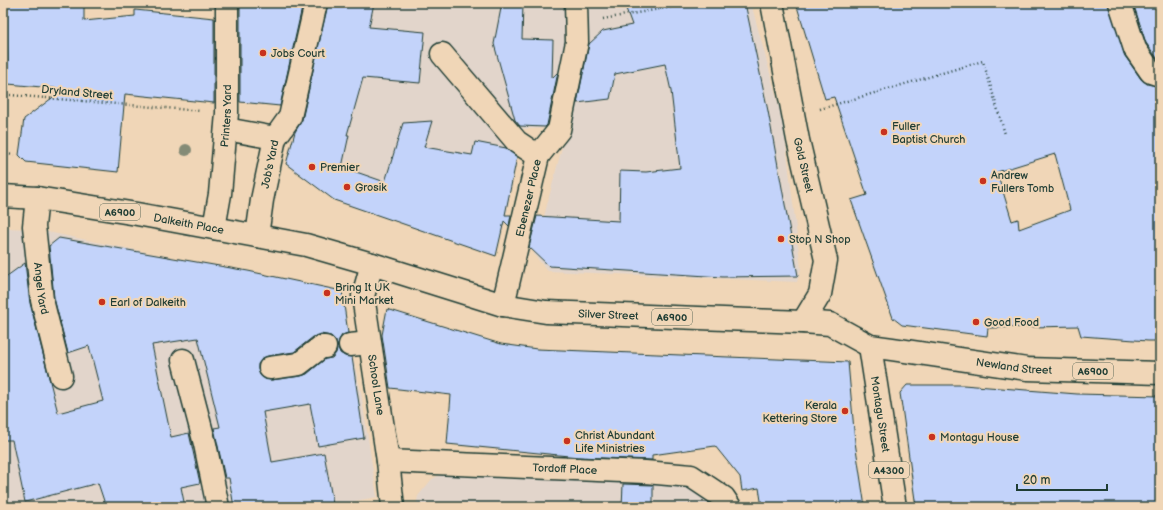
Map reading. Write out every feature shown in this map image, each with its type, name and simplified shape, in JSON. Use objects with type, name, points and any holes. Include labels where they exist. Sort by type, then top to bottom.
[{"type":"street","name":"Printers Yard","points":[[214,228],[220,194],[227,113],[227,3]]},
{"type":"street","name":"Job's Yard","points":[[257,236],[262,200],[275,138],[290,117],[316,3]]},
{"type":"street","name":"Gold Street","points":[[772,3],[793,114],[826,260],[820,294],[803,322]]},
{"type":"street","points":[[1120,3],[1136,49],[1151,72],[1160,75]]},
{"type":"street","name":"Ebenezer Place","points":[[503,305],[538,156],[559,130],[576,42],[576,13]]},
{"type":"street","points":[[442,54],[517,142],[538,156]]},
{"type":"street","points":[[226,129],[275,138]]},
{"type":"street","name":"Dalkeith Place","points":[[3,196],[37,198],[214,228],[306,245],[372,264]]},
{"type":"street","name":"Angel Yard","points":[[37,198],[34,226],[42,300],[61,376]]},
{"type":"street","name":"Silver Street","points":[[372,264],[503,305],[546,312],[830,324],[870,346]]},
{"type":"street","name":"School Lane","points":[[372,264],[363,296],[360,344],[388,461],[393,507]]},
{"type":"street","name":"Newland Street","points":[[870,346],[1027,369],[1160,373]]},
{"type":"street","name":"Montagu Street","points":[[870,346],[895,507]]},
{"type":"street","points":[[270,368],[299,364],[321,347],[325,347]]},
{"type":"street","points":[[183,360],[205,444],[218,507]]},
{"type":"street","name":"Tordoff Place","points":[[388,461],[638,472],[691,476],[724,498],[730,507]]},
{"type":"path","points":[[576,13],[677,6]]},
{"type":"path","points":[[793,114],[821,108],[983,61],[1005,134]]},
{"type":"path","name":"Dryland Street","points":[[10,95],[203,111]]},
{"type":"path","points":[[6,154],[14,155]]},
{"type":"shaded area","points":[[328,3],[751,3],[783,121],[801,269],[797,282],[548,271],[534,255],[567,128],[522,129],[506,217],[496,256],[334,200],[286,164]]},
{"type":"shaded area","points":[[3,228],[33,229],[342,292],[351,350],[361,392],[377,497],[322,507],[3,507]]},
{"type":"shaded area","points":[[442,474],[678,482],[706,497],[714,507],[416,507],[418,496],[432,479]]},
{"type":"building","points":[[7,3],[84,3],[84,21],[135,16],[135,10],[214,18],[214,103],[125,94],[118,172],[26,162],[19,155],[24,119],[64,89],[8,84]]},
{"type":"building","name":"Jobs Court","points":[[240,3],[303,3],[280,106],[240,102]]},
{"type":"building","points":[[328,3],[374,3],[369,27],[425,32],[420,83],[363,78],[347,135],[349,135],[342,167],[385,182],[403,123],[432,121],[424,147],[472,155],[475,142],[506,148],[517,157],[505,215],[511,215],[509,226],[504,221],[496,256],[334,200],[286,164],[295,132],[302,120]]},
{"type":"building","points":[[502,3],[523,3],[522,39],[553,40],[552,78],[558,72],[547,125],[545,127],[520,126],[515,120],[494,44]]},
{"type":"building","points":[[624,3],[745,3],[768,111],[798,276],[723,277],[549,266],[529,247],[537,216],[619,221],[620,171],[646,172],[680,168],[671,91],[665,64],[615,74],[610,99],[577,103],[589,44],[603,31],[632,25]]},
{"type":"building","points":[[796,3],[1108,3],[1125,56],[1141,79],[1147,84],[1160,87],[1160,341],[1081,336],[1078,326],[988,328],[987,336],[902,325],[893,318],[851,200],[867,195],[834,97],[825,99]],"holes":[[[1055,154],[1070,210],[1019,229],[1018,219],[1012,221],[997,172]]]},
{"type":"building","points":[[1133,3],[1160,3],[1160,62],[1146,43]]},
{"type":"building","points":[[59,238],[248,271],[342,291],[348,333],[342,335],[339,340],[338,347],[340,353],[345,356],[352,357],[364,438],[318,446],[310,404],[263,412],[272,462],[324,453],[333,504],[315,507],[234,507],[229,478],[225,478],[214,428],[220,427],[198,338],[152,345],[171,437],[189,433],[200,483],[181,487],[185,507],[106,507],[98,483],[25,502],[12,440],[3,440],[3,279],[25,263],[30,303],[58,413],[103,401],[89,346],[68,353],[54,298],[49,246]],"holes":[[[321,334],[331,336],[336,341],[336,353],[332,358],[325,359],[307,374],[271,380],[265,379],[260,375],[258,364],[263,358],[294,352],[313,337]]]},
{"type":"building","points":[[387,309],[501,344],[537,349],[848,362],[855,442],[865,507],[762,507],[759,488],[742,491],[740,477],[715,446],[652,455],[652,460],[579,457],[447,444],[451,395],[390,388],[382,335]]},
{"type":"building","points":[[907,385],[963,385],[1077,394],[1160,396],[1160,507],[916,507],[900,393]]},
{"type":"building","points":[[623,484],[653,485],[653,507],[622,507]]},
{"type":"place","name":"Jobs Court","points":[[263,53]]},
{"type":"place","name":"Fuller Baptist Church","points":[[884,132]]},
{"type":"place","name":"Premier","points":[[312,167]]},
{"type":"place","name":"Andrew Fullers Tomb","points":[[983,181]]},
{"type":"place","name":"Grosik","points":[[347,187]]},
{"type":"place","name":"Stop N Shop","points":[[781,239]]},
{"type":"place","name":"Bring It UK Mini Market","points":[[327,293]]},
{"type":"place","name":"Earl of Dalkeith","points":[[102,302]]},
{"type":"place","name":"Good Food","points":[[976,322]]},
{"type":"place","name":"Kerala Kettering Store","points":[[845,411]]},
{"type":"place","name":"Montagu House","points":[[932,437]]},
{"type":"place","name":"Christ Abundant Life Ministries","points":[[567,441]]}]
